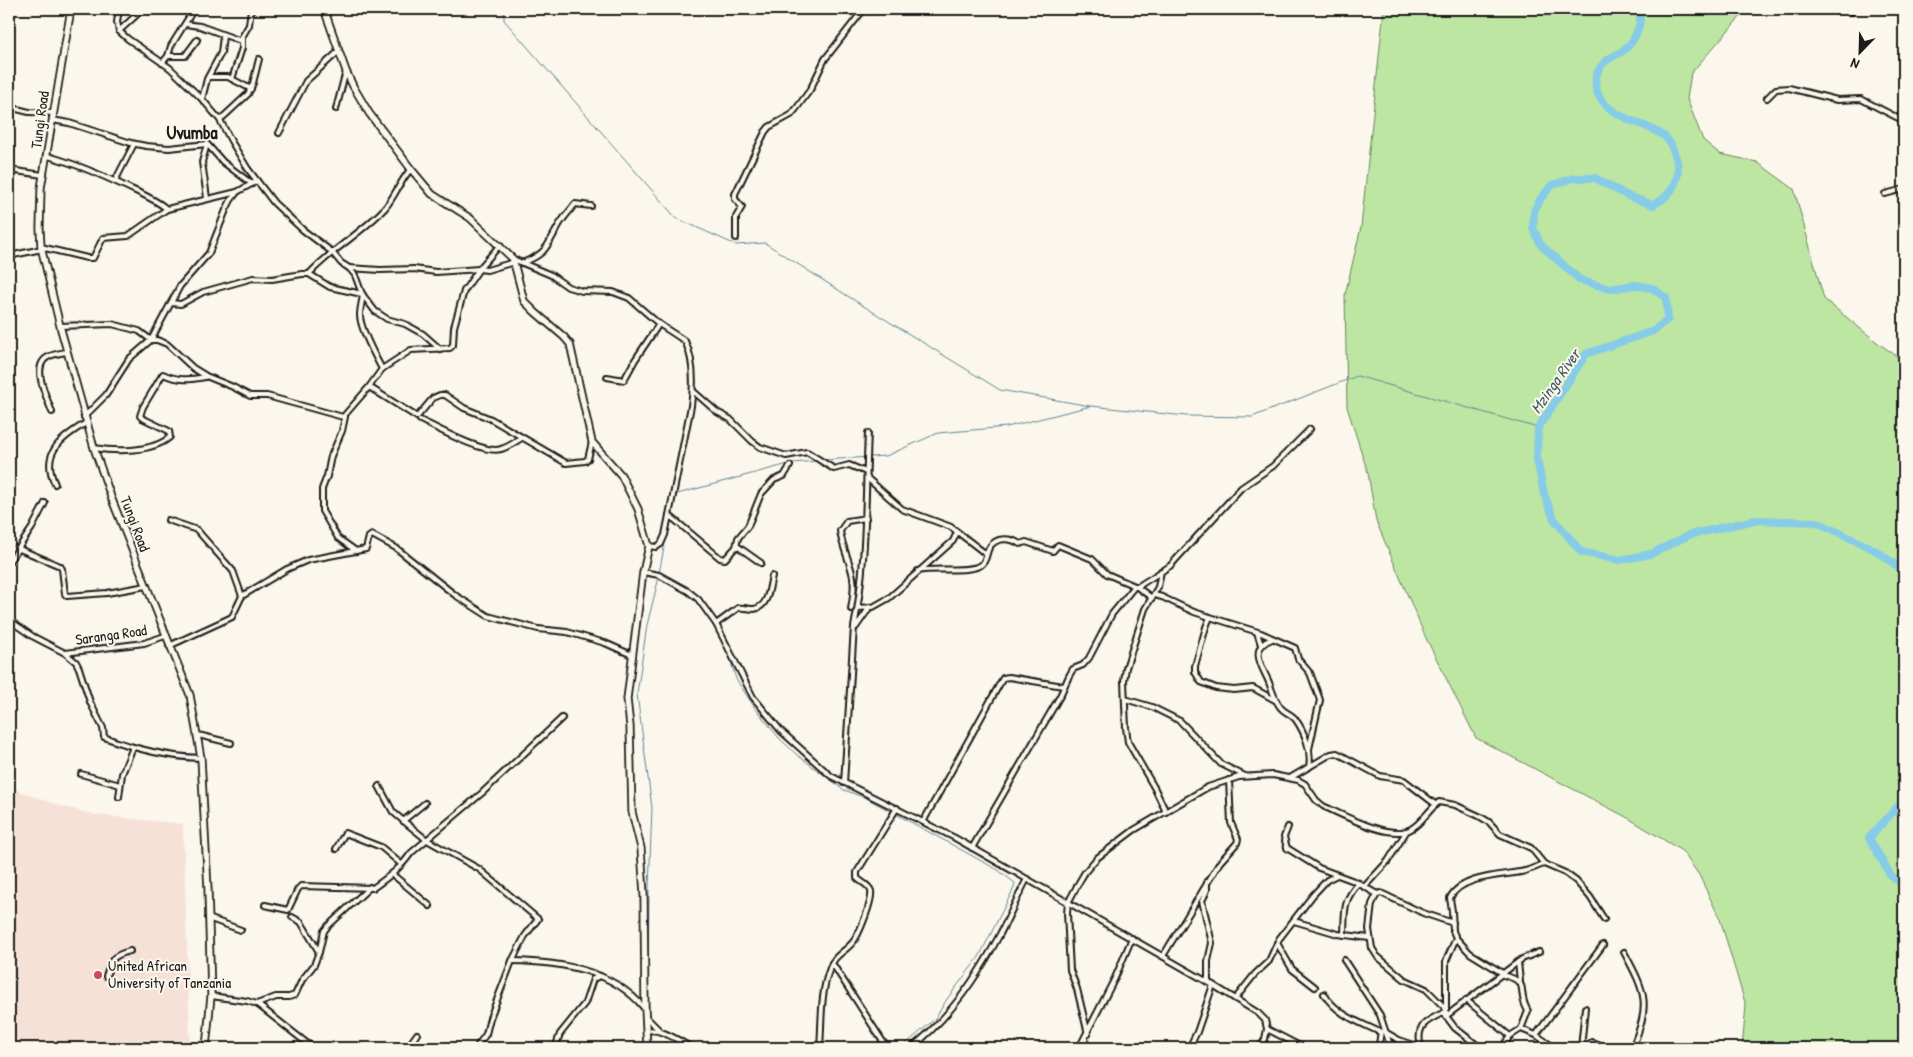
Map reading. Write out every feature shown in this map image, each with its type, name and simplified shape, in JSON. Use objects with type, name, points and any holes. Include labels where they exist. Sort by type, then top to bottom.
[{"type":"street","name":"Tungi Road","points":[[71,9],[53,113],[48,156],[43,175],[40,228],[42,248],[60,326],[94,448],[111,498],[190,695],[201,758],[211,996],[206,1048]]},
{"type":"street","points":[[120,9],[117,22],[119,31],[162,63],[202,99],[220,120],[230,141],[257,181],[281,210],[349,268],[355,275],[363,295],[382,316],[423,334],[440,349]]},
{"type":"street","points":[[119,31],[143,9]]},
{"type":"street","points":[[162,63],[168,56],[194,9]]},
{"type":"street","points":[[232,79],[242,48],[241,42],[249,25],[251,9]]},
{"type":"street","points":[[324,9],[346,71],[369,113],[432,194],[470,218],[500,245],[513,260],[524,301],[534,312],[564,336],[570,344],[592,442],[588,459],[585,462],[568,463],[491,419],[464,408],[445,395],[433,398],[417,417],[369,387]]},
{"type":"street","points":[[736,238],[736,217],[742,207],[735,199],[735,194],[756,148],[769,127],[791,115],[796,109],[810,90],[825,59],[864,9]]},
{"type":"street","points":[[185,24],[200,26],[241,42]]},
{"type":"street","points":[[202,99],[206,79],[209,77],[221,53],[223,36]]},
{"type":"street","points":[[168,56],[185,56],[197,40]]},
{"type":"street","points":[[279,133],[306,81],[338,52]]},
{"type":"street","points":[[220,120],[251,89],[259,59]]},
{"type":"street","points":[[336,110],[346,71]]},
{"type":"street","points":[[209,77],[219,76],[232,79],[251,89]]},
{"type":"street","points":[[1767,98],[1776,89],[1789,88],[1838,100],[1861,99],[1904,121]]},
{"type":"street","points":[[9,108],[29,112],[53,113]]},
{"type":"street","points":[[52,120],[69,123],[134,144],[169,148],[207,144]]},
{"type":"street","points":[[115,181],[134,144]]},
{"type":"street","points":[[207,144],[223,162],[252,184]]},
{"type":"street","points":[[207,144],[202,162],[208,198]]},
{"type":"street","points":[[48,156],[72,163],[115,181],[159,202],[167,208]]},
{"type":"street","points":[[171,303],[181,304],[203,292],[253,278],[272,279],[309,274],[332,252],[353,238],[385,207],[411,169]]},
{"type":"street","points":[[9,170],[43,175]]},
{"type":"street","points":[[9,256],[42,248],[93,258],[103,238],[128,236],[167,208],[237,192],[257,181]]},
{"type":"street","points":[[1885,194],[1904,189]]},
{"type":"street","points":[[55,484],[50,468],[54,450],[67,434],[85,420],[106,395],[129,359],[151,340],[185,280],[209,253],[226,210],[237,192]]},
{"type":"street","points":[[522,263],[540,255],[551,241],[559,225],[576,204],[591,206]]},
{"type":"street","points":[[356,551],[338,538],[322,511],[322,488],[345,417],[382,368],[411,350],[450,348],[453,345],[454,327],[462,296],[479,269],[500,245]]},
{"type":"street","points":[[349,268],[380,270],[409,268],[436,272],[486,270],[513,260],[551,275],[575,289],[609,291],[629,298],[659,324],[685,340],[692,368],[693,392],[669,515],[661,544],[656,547],[648,546]]},
{"type":"street","points":[[309,274],[325,285],[363,295]]},
{"type":"street","points":[[363,295],[360,320],[371,348],[382,368]]},
{"type":"street","points":[[60,326],[112,324],[139,331],[151,340],[167,344],[193,368],[206,376],[233,386],[252,396],[267,396],[345,417]]},
{"type":"street","points":[[607,377],[624,380],[659,324]]},
{"type":"street","points":[[52,412],[43,391],[40,374],[41,368],[43,361],[47,357],[67,352]]},
{"type":"street","points":[[94,448],[117,450],[153,447],[165,441],[170,437],[170,431],[140,416],[160,376],[163,374],[174,379],[186,380],[206,376]]},
{"type":"street","points":[[693,392],[717,412],[730,419],[752,441],[766,450],[786,456],[807,452],[834,469],[849,465],[866,472]]},
{"type":"street","points":[[420,420],[476,446],[493,450],[503,449],[522,438]]},
{"type":"street","points":[[972,848],[1056,703],[1073,669],[1083,665],[1089,658],[1112,614],[1136,586],[1170,566],[1241,488],[1273,466],[1310,429]]},
{"type":"street","points":[[844,783],[854,632],[866,518],[868,433]]},
{"type":"street","points":[[592,442],[621,475],[638,509],[648,546],[627,699],[630,726],[632,812],[641,848],[647,1048]]},
{"type":"street","points":[[669,515],[722,559],[726,558],[746,529],[761,494],[774,480],[784,476],[790,466]]},
{"type":"street","points":[[867,478],[902,509],[945,524],[986,554]]},
{"type":"street","points":[[9,562],[32,528],[45,503]]},
{"type":"street","points":[[851,609],[854,586],[840,531],[847,521],[866,518]]},
{"type":"street","points":[[168,520],[197,530],[233,571],[242,596]]},
{"type":"street","points":[[858,608],[870,607],[889,598],[918,570],[953,541],[957,532]]},
{"type":"street","points":[[169,646],[232,617],[242,596],[287,569],[308,560],[366,549],[369,537],[372,535],[396,548],[448,591],[488,616],[532,628],[567,632],[605,643],[632,655]]},
{"type":"street","points":[[918,570],[972,569],[982,564],[990,546],[1004,539],[1020,544],[1026,542],[1053,551],[1058,545],[1092,559],[1108,574],[1136,586],[1153,597],[1162,596],[1183,608],[1257,632],[1295,648],[1298,659],[1310,673],[1320,700],[1309,750],[1309,767]]},
{"type":"street","points":[[736,546],[760,563]]},
{"type":"street","points":[[17,548],[60,566],[67,596],[107,593],[146,586]]},
{"type":"street","points":[[643,572],[659,575],[688,591],[698,599],[716,624],[748,688],[762,709],[781,731],[831,776],[897,808],[972,848],[1213,984],[1262,1016],[1267,1029],[1260,1048]]},
{"type":"street","points":[[1161,572],[1160,583],[1145,609],[1126,668],[1124,681],[1128,742],[1166,812]]},
{"type":"street","points":[[716,624],[738,608],[755,609],[762,605],[766,599],[772,576]]},
{"type":"street","points":[[854,632],[870,607]]},
{"type":"street","points":[[1210,617],[1202,638],[1195,666],[1196,673],[1201,682],[1216,688],[1234,690],[1253,688],[1275,700]]},
{"type":"street","name":"Saranga Road","points":[[9,620],[32,636],[65,653],[144,643],[165,636]]},
{"type":"street","points":[[1257,632],[1261,645],[1259,660],[1275,700],[1281,708],[1296,720],[1309,750]]},
{"type":"street","points":[[1261,645],[1273,638]]},
{"type":"street","points":[[65,653],[76,662],[79,668],[87,694],[103,728],[104,737],[155,753],[201,758]]},
{"type":"street","points":[[923,822],[1003,678],[1009,677],[1063,686]]},
{"type":"street","points":[[1125,699],[1157,709],[1180,721],[1221,764],[1245,776]]},
{"type":"street","points":[[265,905],[288,910],[301,886],[373,888],[392,874],[562,718]]},
{"type":"street","points":[[198,735],[231,743]]},
{"type":"street","points":[[119,797],[122,774],[133,747]]},
{"type":"street","points":[[1290,778],[1324,760],[1331,754],[1337,753],[1380,776],[1404,780],[1435,804]]},
{"type":"street","points":[[81,774],[120,785]]},
{"type":"street","points":[[1086,1048],[1086,1035],[1077,989],[1069,967],[1068,903],[1085,872],[1097,858],[1134,830],[1208,787],[1245,776],[1273,775],[1290,778],[1305,784],[1319,803],[1375,828],[1406,832]]},
{"type":"street","points":[[1163,956],[1207,882],[1224,857],[1238,841],[1231,824],[1229,780]]},
{"type":"street","points":[[379,786],[393,812],[403,821],[427,840],[479,869],[538,919],[525,936],[512,961],[486,1034],[476,1048]]},
{"type":"street","points":[[1365,886],[1388,861],[1406,832],[1424,820],[1435,804],[1442,802],[1484,819],[1500,834],[1531,848],[1544,864],[1576,881],[1590,897],[1604,919]]},
{"type":"street","points":[[403,821],[426,803]]},
{"type":"street","points":[[820,1048],[823,993],[832,963],[852,943],[860,928],[871,895],[867,885],[857,878],[857,872],[897,808]]},
{"type":"street","points":[[1288,827],[1284,841],[1287,848],[1319,868],[1359,883],[1377,894],[1383,893],[1423,912],[1453,923]]},
{"type":"street","points":[[336,848],[345,833],[381,847],[401,864]]},
{"type":"street","points":[[1520,981],[1504,974],[1470,953],[1456,938],[1453,931],[1450,898],[1453,892],[1461,886],[1485,878],[1524,871],[1544,864]]},
{"type":"street","points":[[392,874],[430,906]]},
{"type":"street","points":[[1235,999],[1269,961],[1282,934],[1321,885],[1337,875]]},
{"type":"street","points":[[911,1048],[925,1038],[972,979],[999,937],[1027,880]]},
{"type":"street","points":[[1207,882],[1207,890],[1202,901],[1212,943],[1208,961],[1208,982]]},
{"type":"street","points":[[1344,935],[1345,903],[1351,891],[1359,883]]},
{"type":"street","points":[[257,1004],[276,996],[291,996],[295,994],[302,980],[313,966],[319,952],[322,936],[328,926],[370,887]]},
{"type":"street","points":[[1377,894],[1372,904],[1369,938],[1377,956],[1404,979],[1426,989],[1446,1012],[1455,1028],[1481,1048]]},
{"type":"street","points":[[292,917],[300,922],[319,952]]},
{"type":"street","points":[[208,918],[241,930]]},
{"type":"street","points":[[1294,921],[1344,935],[1369,938]]},
{"type":"street","points":[[1079,1048],[1132,938]]},
{"type":"street","points":[[1446,1012],[1446,961],[1456,938]]},
{"type":"street","points":[[1277,943],[1288,966],[1315,987]]},
{"type":"street","points":[[1536,1035],[1603,945]]},
{"type":"street","points":[[106,976],[112,959],[117,954],[130,951]]},
{"type":"street","points":[[1419,1046],[1421,1028],[1425,1022],[1466,1000],[1527,956],[1539,952]]},
{"type":"street","points":[[1624,952],[1637,977],[1644,996],[1645,1007],[1640,1029],[1632,1048]]},
{"type":"street","points":[[1344,960],[1380,1015],[1383,1032],[1380,1046],[1376,1048]]},
{"type":"street","points":[[512,961],[544,962],[571,967],[601,976],[630,993],[645,1008]]},
{"type":"street","points":[[1502,1048],[1510,1036],[1521,1029],[1528,1011],[1522,999],[1522,985],[1518,962]]},
{"type":"street","points":[[832,963],[886,1048]]},
{"type":"street","points":[[556,1048],[560,1034],[585,1003],[594,978],[601,976]]},
{"type":"street","points":[[1189,1048],[1201,1023],[1213,984]]},
{"type":"street","points":[[1324,994],[1342,1014],[1399,1040],[1419,1046]]},
{"type":"street","points":[[211,996],[257,1004],[313,1048]]},
{"type":"street","points":[[1466,1000],[1510,1036]]},
{"type":"street","points":[[1582,1048],[1585,1008]]},
{"type":"street","points":[[645,1016],[662,1033]]},
{"type":"street","points":[[1267,1029],[1304,1048]]},
{"type":"street","points":[[1521,1029],[1536,1035],[1555,1048]]},
{"type":"street","points":[[646,1031],[662,1033],[693,1048]]},
{"type":"street","points":[[1383,1032],[1391,1048]]},
{"type":"street","points":[[407,1048],[417,1034]]},
{"type":"street","points":[[1582,1048],[1592,1042],[1607,1048]]},
{"type":"street","points":[[1192,1043],[1198,1048]]},
{"type":"street","points":[[1407,1048],[1419,1046]]},
{"type":"shaded area","name":"United African University of Tanzania","points":[[9,787],[60,806],[97,815],[183,824],[190,1040],[187,1048],[9,1048]]},
{"type":"green space","points":[[1384,9],[1742,9],[1741,16],[1691,73],[1687,99],[1703,140],[1720,154],[1757,162],[1794,189],[1824,299],[1878,343],[1904,361],[1904,1048],[1742,1048],[1746,1006],[1720,919],[1699,875],[1682,851],[1628,818],[1476,738],[1425,636],[1376,521],[1368,473],[1347,407],[1345,295],[1361,227]]},
{"type":"waterway","points":[[504,9],[504,20],[676,218],[736,245],[765,243],[1000,390],[1090,406]]},
{"type":"waterway","name":"Mzinga River","points":[[1640,9],[1640,20],[1635,37],[1624,50],[1609,58],[1602,65],[1595,83],[1598,94],[1610,109],[1661,134],[1668,140],[1677,160],[1678,169],[1672,190],[1667,196],[1653,205],[1628,196],[1595,178],[1574,178],[1552,185],[1541,198],[1534,211],[1533,228],[1541,245],[1580,280],[1610,289],[1635,285],[1652,288],[1666,298],[1668,319],[1653,331],[1586,354],[1538,428],[1537,459],[1544,494],[1554,519],[1581,552],[1620,560],[1651,554],[1689,535],[1755,520],[1817,522],[1875,550],[1904,571]]},
{"type":"waterway","name":"Mzinga River","points":[[1695,9],[1699,12],[1712,12],[1714,9]]},
{"type":"waterway","points":[[823,460],[886,456],[938,433],[1007,427],[1091,406],[1186,416],[1252,417],[1357,376],[1538,428]]},
{"type":"waterway","points":[[672,507],[677,494],[792,463],[817,461]]},
{"type":"waterway","points":[[659,573],[667,533]]},
{"type":"waterway","points":[[648,988],[652,808],[637,694],[647,625],[659,577]]},
{"type":"waterway","points":[[727,649],[736,679],[755,708],[779,738],[796,754],[844,790],[866,798],[892,812]]},
{"type":"waterway","name":"Mzinga River","points":[[1904,800],[1869,838],[1891,876],[1904,885]]},
{"type":"waterway","points":[[896,814],[998,870],[1015,883],[979,957],[947,999],[935,1019],[901,1048]]},
{"type":"waterway","points":[[648,999],[649,1018]]},
{"type":"waterway","points":[[650,1024],[651,1048]]},
{"type":"place","name":"United African University of Tanzania","points":[[98,975]]},
{"type":"district","name":"Uvumba","points":[[192,133]]}]
